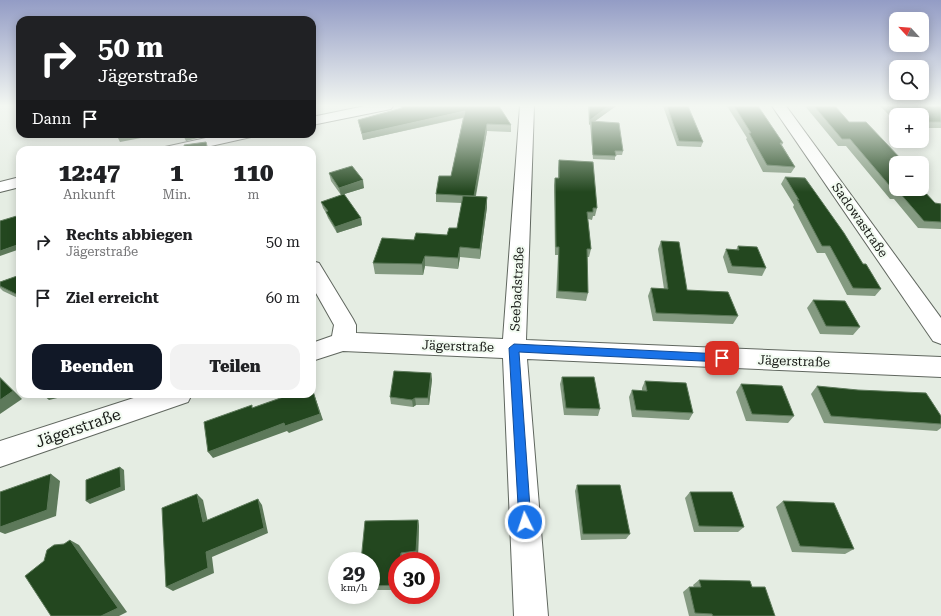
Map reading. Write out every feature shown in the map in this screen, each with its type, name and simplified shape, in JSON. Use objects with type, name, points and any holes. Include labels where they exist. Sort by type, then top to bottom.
[{"type":"street","name":"Seebadstraße","points":[[525,135],[514,348],[531,616]]},
{"type":"street","name":"Sadowastraße","points":[[799,135],[941,335]]},
{"type":"street","points":[[189,146],[226,138]]},
{"type":"street","points":[[0,187],[16,183]]},
{"type":"street","points":[[316,275],[345,325],[343,342]]},
{"type":"street","name":"Jägerstraße","points":[[316,351],[343,342],[941,367]]},
{"type":"street","name":"Jägerstraße","points":[[0,454],[167,398]]},
{"type":"building","points":[[460,135],[485,135],[474,196],[436,194],[439,176],[451,176]]},
{"type":"building","points":[[592,135],[621,135],[623,151],[615,151],[616,156],[593,155]]},
{"type":"building","points":[[677,135],[700,135],[703,142],[679,141]]},
{"type":"building","points":[[750,135],[777,135],[783,143],[780,143],[795,167],[767,165]]},
{"type":"building","points":[[838,135],[878,135],[898,156],[889,156],[889,185],[850,139],[842,139]]},
{"type":"building","points":[[206,142],[207,146],[184,146]]},
{"type":"building","points":[[559,160],[593,162],[597,208],[593,208],[593,212],[587,212],[591,249],[587,249],[588,293],[558,291],[559,247],[556,247],[555,178],[559,178]]},
{"type":"building","points":[[352,166],[363,180],[339,188],[329,173]]},
{"type":"building","points":[[785,177],[805,178],[844,233],[863,264],[866,264],[881,289],[853,288],[830,246],[822,246],[797,199],[799,200]]},
{"type":"building","points":[[344,194],[361,218],[335,227],[326,212],[328,211],[321,202]]},
{"type":"building","points":[[463,196],[487,197],[480,249],[460,247],[458,258],[425,256],[422,264],[373,263],[382,238],[414,240],[416,233],[447,235],[449,228],[457,228]]},
{"type":"building","points":[[902,196],[928,196],[935,203],[941,204],[941,222],[924,221]]},
{"type":"building","points":[[16,216],[16,245],[0,251],[0,221]]},
{"type":"building","points":[[661,241],[679,242],[687,290],[728,292],[738,316],[656,313],[651,288],[668,289]]},
{"type":"building","points":[[738,246],[757,247],[766,268],[732,266],[726,249],[739,250]]},
{"type":"building","points":[[16,276],[16,294],[0,286],[0,282]]},
{"type":"building","points":[[813,300],[845,301],[860,327],[826,326]]},
{"type":"building","points":[[394,371],[431,373],[428,398],[415,398],[412,400],[390,397]]},
{"type":"building","points":[[562,377],[594,377],[600,409],[566,408]]},
{"type":"building","points":[[0,378],[13,391],[0,400]]},
{"type":"building","points":[[645,381],[686,383],[693,413],[636,410],[632,390],[647,391]]},
{"type":"building","points":[[741,384],[782,386],[794,416],[752,414]]},
{"type":"building","points":[[817,386],[858,390],[926,393],[941,416],[941,424],[831,416]]},
{"type":"building","points":[[281,398],[315,398],[320,414],[285,426],[284,423],[208,452],[204,422],[252,405],[252,408]]},
{"type":"building","points":[[120,467],[121,487],[86,501],[86,480]]},
{"type":"building","points":[[51,474],[47,510],[0,527],[0,492]]},
{"type":"building","points":[[577,485],[620,485],[630,534],[583,534]]},
{"type":"building","points":[[690,492],[732,492],[744,527],[699,526]]},
{"type":"building","points":[[197,494],[203,522],[258,499],[264,528],[206,552],[208,568],[166,587],[162,508]]},
{"type":"building","points":[[783,501],[834,503],[854,549],[800,546]]},
{"type":"building","points":[[418,520],[416,551],[388,552],[388,585],[380,586],[380,552],[362,552],[365,521]]},
{"type":"building","points":[[70,540],[118,608],[101,616],[51,616],[25,576],[44,561],[47,550],[54,545],[64,544]]},
{"type":"building","points":[[699,580],[750,581],[752,587],[765,587],[775,616],[713,616],[712,614],[695,613],[689,587],[701,587]]},
{"type":"route","points":[[525,522],[514,348],[722,358]]}]
